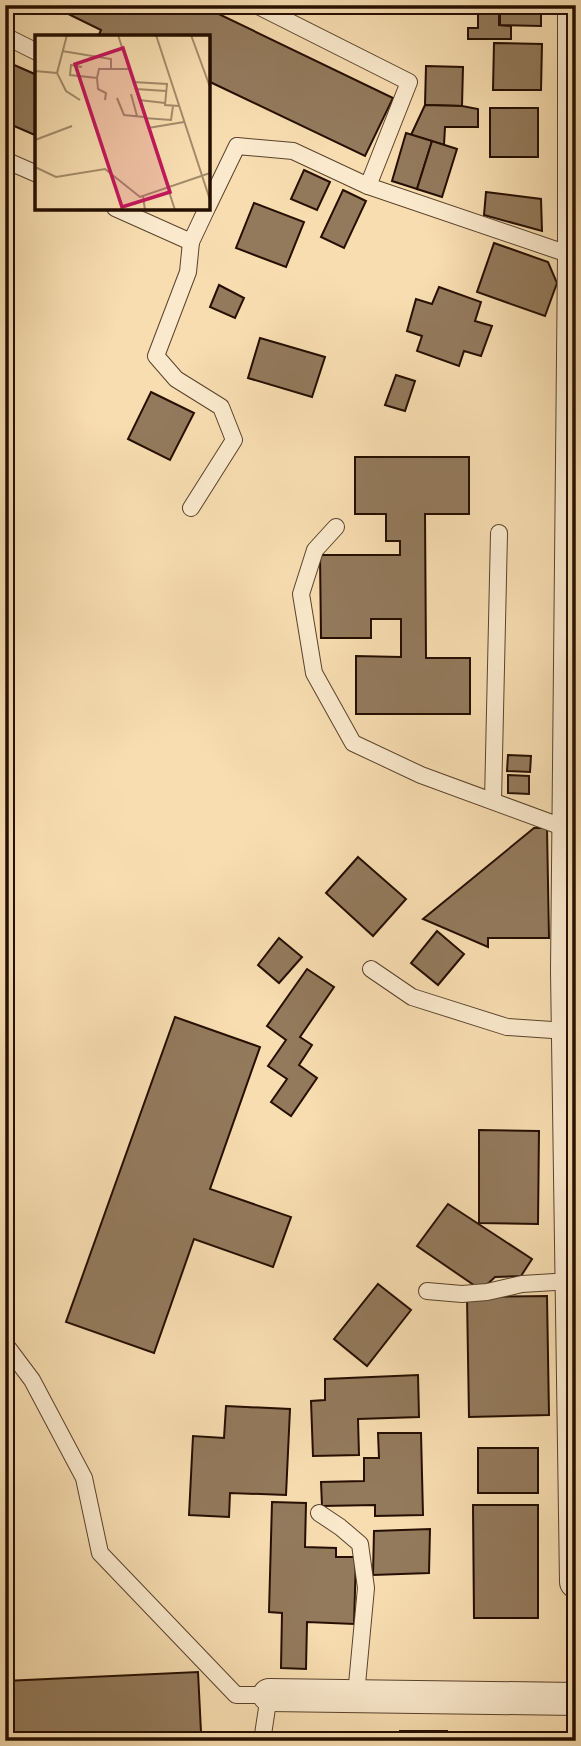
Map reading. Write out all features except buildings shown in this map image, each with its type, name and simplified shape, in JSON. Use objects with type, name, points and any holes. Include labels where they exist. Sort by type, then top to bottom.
[{"type":"street","points":[[574,5],[573,631],[571,972],[568,1031],[576,1582]]},
{"type":"street","points":[[268,1695],[576,1699]]},
{"type":"lane","points":[[257,5],[409,82],[368,186]]},
{"type":"lane","points":[[5,36],[35,51]]},
{"type":"lane","points":[[210,203],[237,146],[293,151],[368,186],[573,256]]},
{"type":"lane","points":[[5,160],[35,173]]},
{"type":"lane","points":[[119,210],[191,242]]},
{"type":"lane","points":[[191,508],[234,440],[221,407],[176,379],[156,356],[188,272],[191,242],[207,210]]},
{"type":"lane","points":[[336,527],[316,550],[302,594],[314,673],[353,743],[421,775],[493,801],[571,837]]},
{"type":"lane","points":[[493,801],[499,533]]},
{"type":"lane","points":[[371,969],[412,997],[507,1027],[568,1031]]},
{"type":"lane","points":[[427,1291],[462,1294],[487,1292],[522,1284],[571,1281]]},
{"type":"lane","points":[[5,1344],[32,1380],[84,1478],[100,1553],[236,1695],[268,1695],[262,1741]]},
{"type":"lane","points":[[319,1513],[360,1544],[366,1588],[356,1695]]}]
